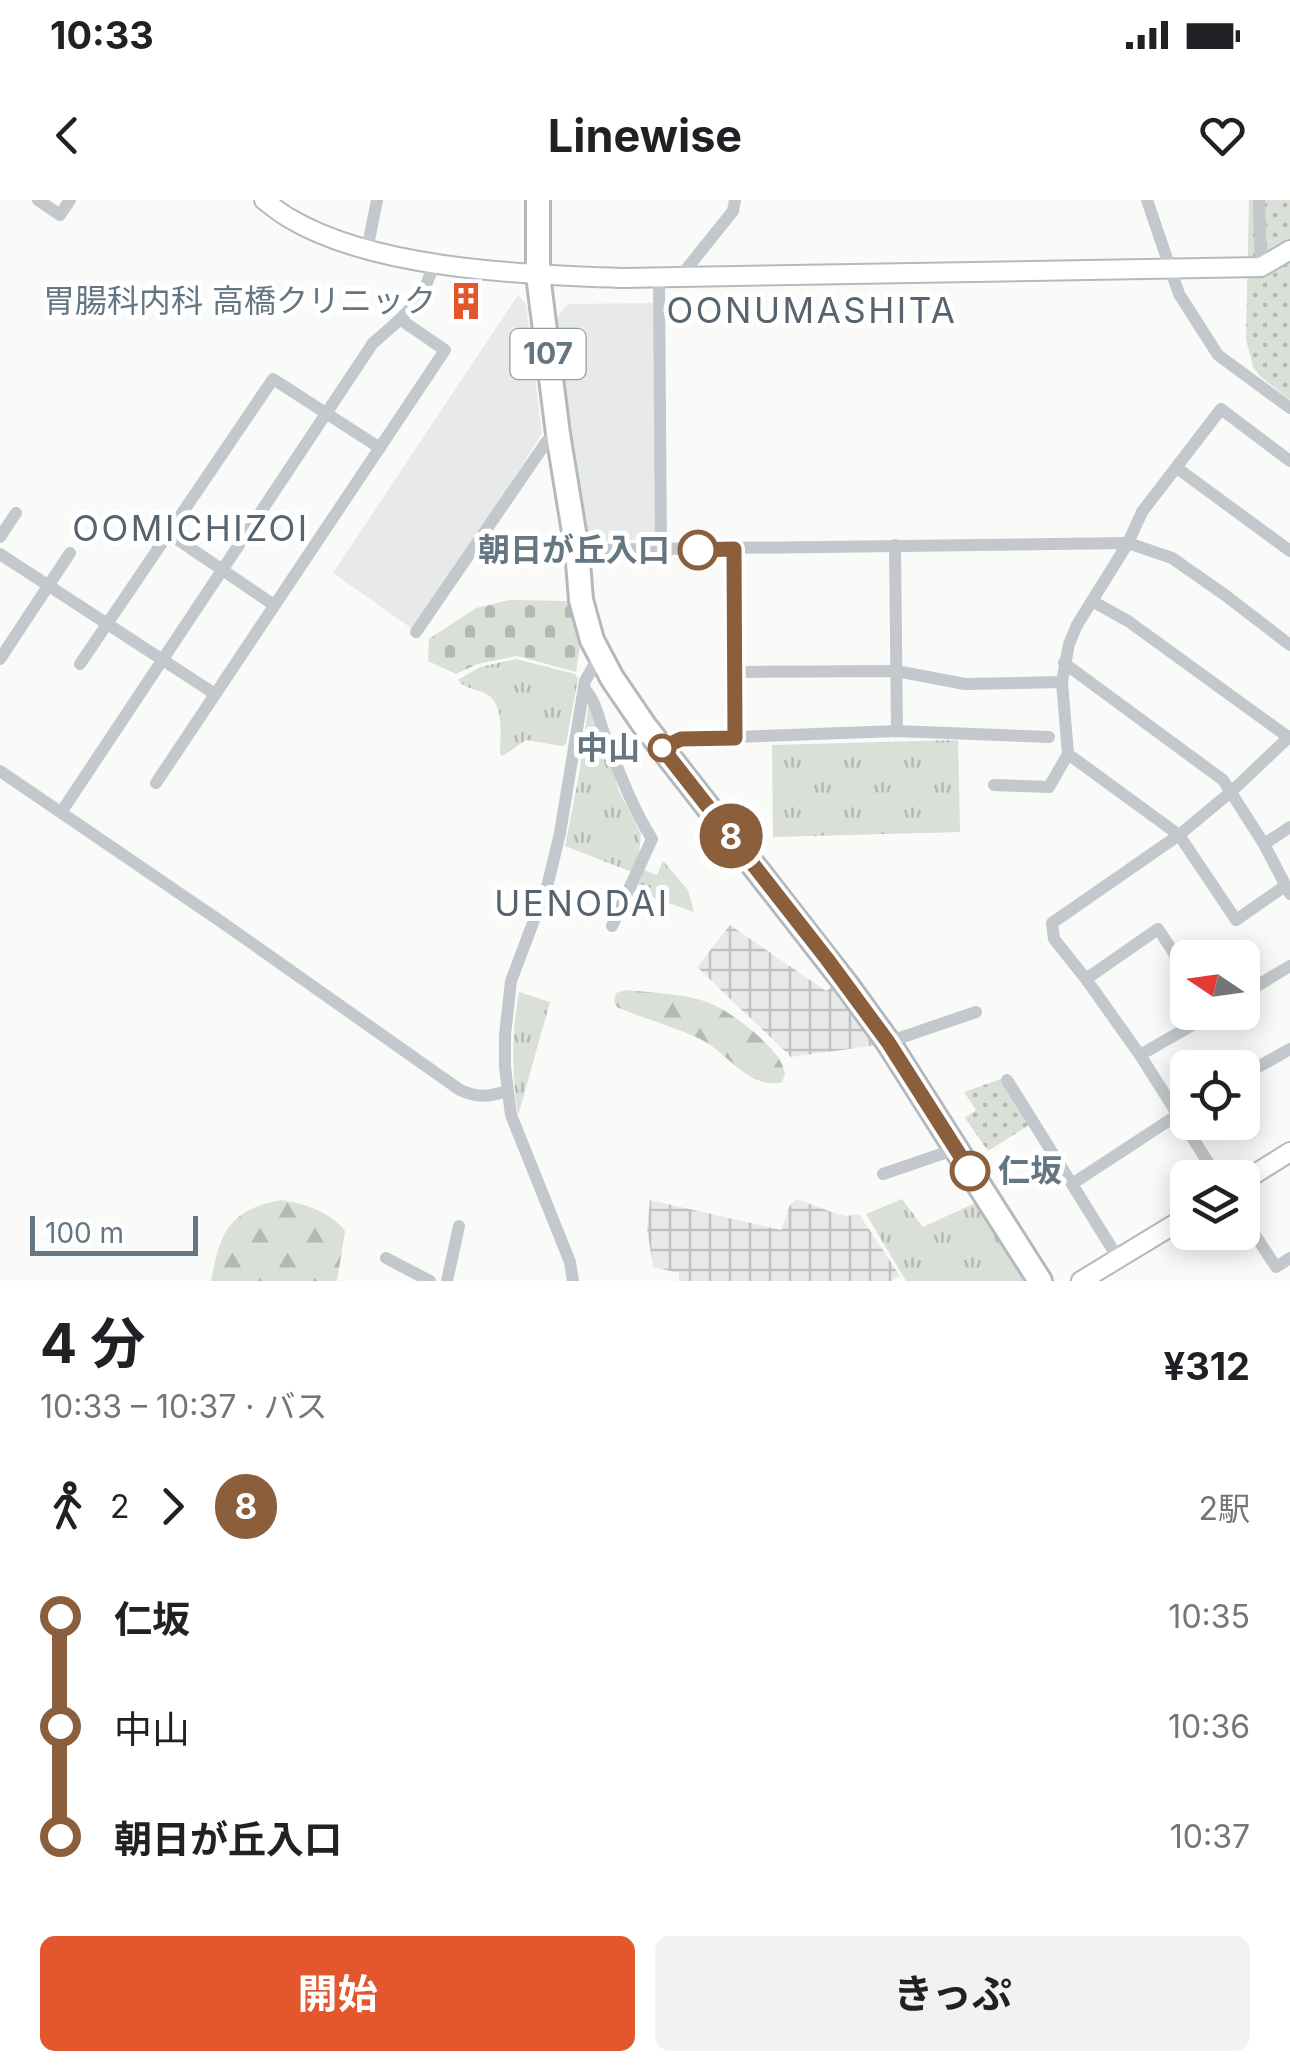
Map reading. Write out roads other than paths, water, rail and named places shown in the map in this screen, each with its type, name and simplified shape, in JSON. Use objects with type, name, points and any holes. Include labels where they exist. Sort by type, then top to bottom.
[{"type":"highway","name":"107","points":[[538,200],[538,275],[581,600],[592,640],[626,699],[662,748],[888,1042],[1040,1281]]},
{"type":"street","points":[[38,200],[60,215],[70,200]]},
{"type":"street","points":[[264,200],[289,218],[326,236],[367,250],[432,263],[538,275],[658,278],[1260,267],[1290,250]]},
{"type":"street","points":[[367,250],[377,200]]},
{"type":"street","points":[[680,277],[733,211],[735,200]]},
{"type":"street","points":[[1147,200],[1179,294],[1218,355],[1290,408]]},
{"type":"street","points":[[1259,200],[1260,267]]},
{"type":"street","points":[[62,811],[373,343],[408,314],[430,279],[432,263]]},
{"type":"street","points":[[658,278],[661,550]]},
{"type":"street","points":[[156,783],[445,350],[401,320]]},
{"type":"street","points":[[80,664],[273,378],[380,448]]},
{"type":"street","points":[[994,785],[1049,786],[1068,754],[1062,682],[1077,625],[1128,543],[1142,512],[1221,409],[1290,461]]},
{"type":"street","points":[[416,632],[547,441],[558,434]]},
{"type":"street","points":[[1177,468],[1290,551]]},
{"type":"street","points":[[0,537],[16,514]]},
{"type":"street","points":[[168,534],[274,606]]},
{"type":"street","points":[[576,550],[1128,543],[1172,558],[1290,645]]},
{"type":"street","points":[[895,545],[897,732]]},
{"type":"street","points":[[734,549],[735,738]]},
{"type":"street","points":[[0,554],[215,694]]},
{"type":"street","points":[[0,659],[70,554]]},
{"type":"street","points":[[1092,601],[1128,621],[1289,737],[1179,835],[1052,923],[1054,939],[1170,1094]]},
{"type":"street","points":[[573,1281],[570,1262],[511,1116],[505,1035],[512,981],[548,883],[563,819],[585,681],[600,655]]},
{"type":"street","points":[[1064,663],[1223,780],[1288,890],[1236,920],[1179,835],[1068,754]]},
{"type":"street","points":[[736,672],[896,671],[966,684],[1062,682]]},
{"type":"street","points":[[584,688],[592,697],[636,813],[652,839],[612,926]]},
{"type":"street","points":[[662,748],[681,739],[897,732],[1049,736]]},
{"type":"street","points":[[0,771],[460,1090],[486,1097],[507,1091]]},
{"type":"street","points":[[1264,844],[1290,828]]},
{"type":"street","points":[[1086,979],[1158,929],[1170,947]]},
{"type":"street","points":[[1260,985],[1290,966]]},
{"type":"street","points":[[888,1042],[976,1012]]},
{"type":"street","points":[[1140,1055],[1184,1030]]},
{"type":"street","points":[[1260,1066],[1290,1048]]},
{"type":"street","points":[[1006,1080],[1118,1258]]},
{"type":"street","points":[[1072,1184],[1170,1120]]},
{"type":"street","points":[[883,1174],[956,1149]]},
{"type":"street","points":[[1260,1171],[1290,1152]]},
{"type":"street","points":[[447,1281],[459,1226]]},
{"type":"street","points":[[1081,1281],[1170,1227]]},
{"type":"street","points":[[1260,1242],[1276,1266],[1290,1258]]},
{"type":"street","points":[[386,1258],[430,1281]]},
{"type":"place","name":"胃腸科内科 高橋クリニック","points":[[466,301]]},
{"type":"place","name":"朝日が丘入口","points":[[698,550]]},
{"type":"place","name":"中山","points":[[662,748]]},
{"type":"place","name":"仁坂","points":[[970,1171]]},
{"type":"district","name":"OONUMASHITA","points":[[812,311]]},
{"type":"district","name":"OOMICHIZOI","points":[[191,529]]},
{"type":"district","name":"UENODAI","points":[[582,904]]}]
